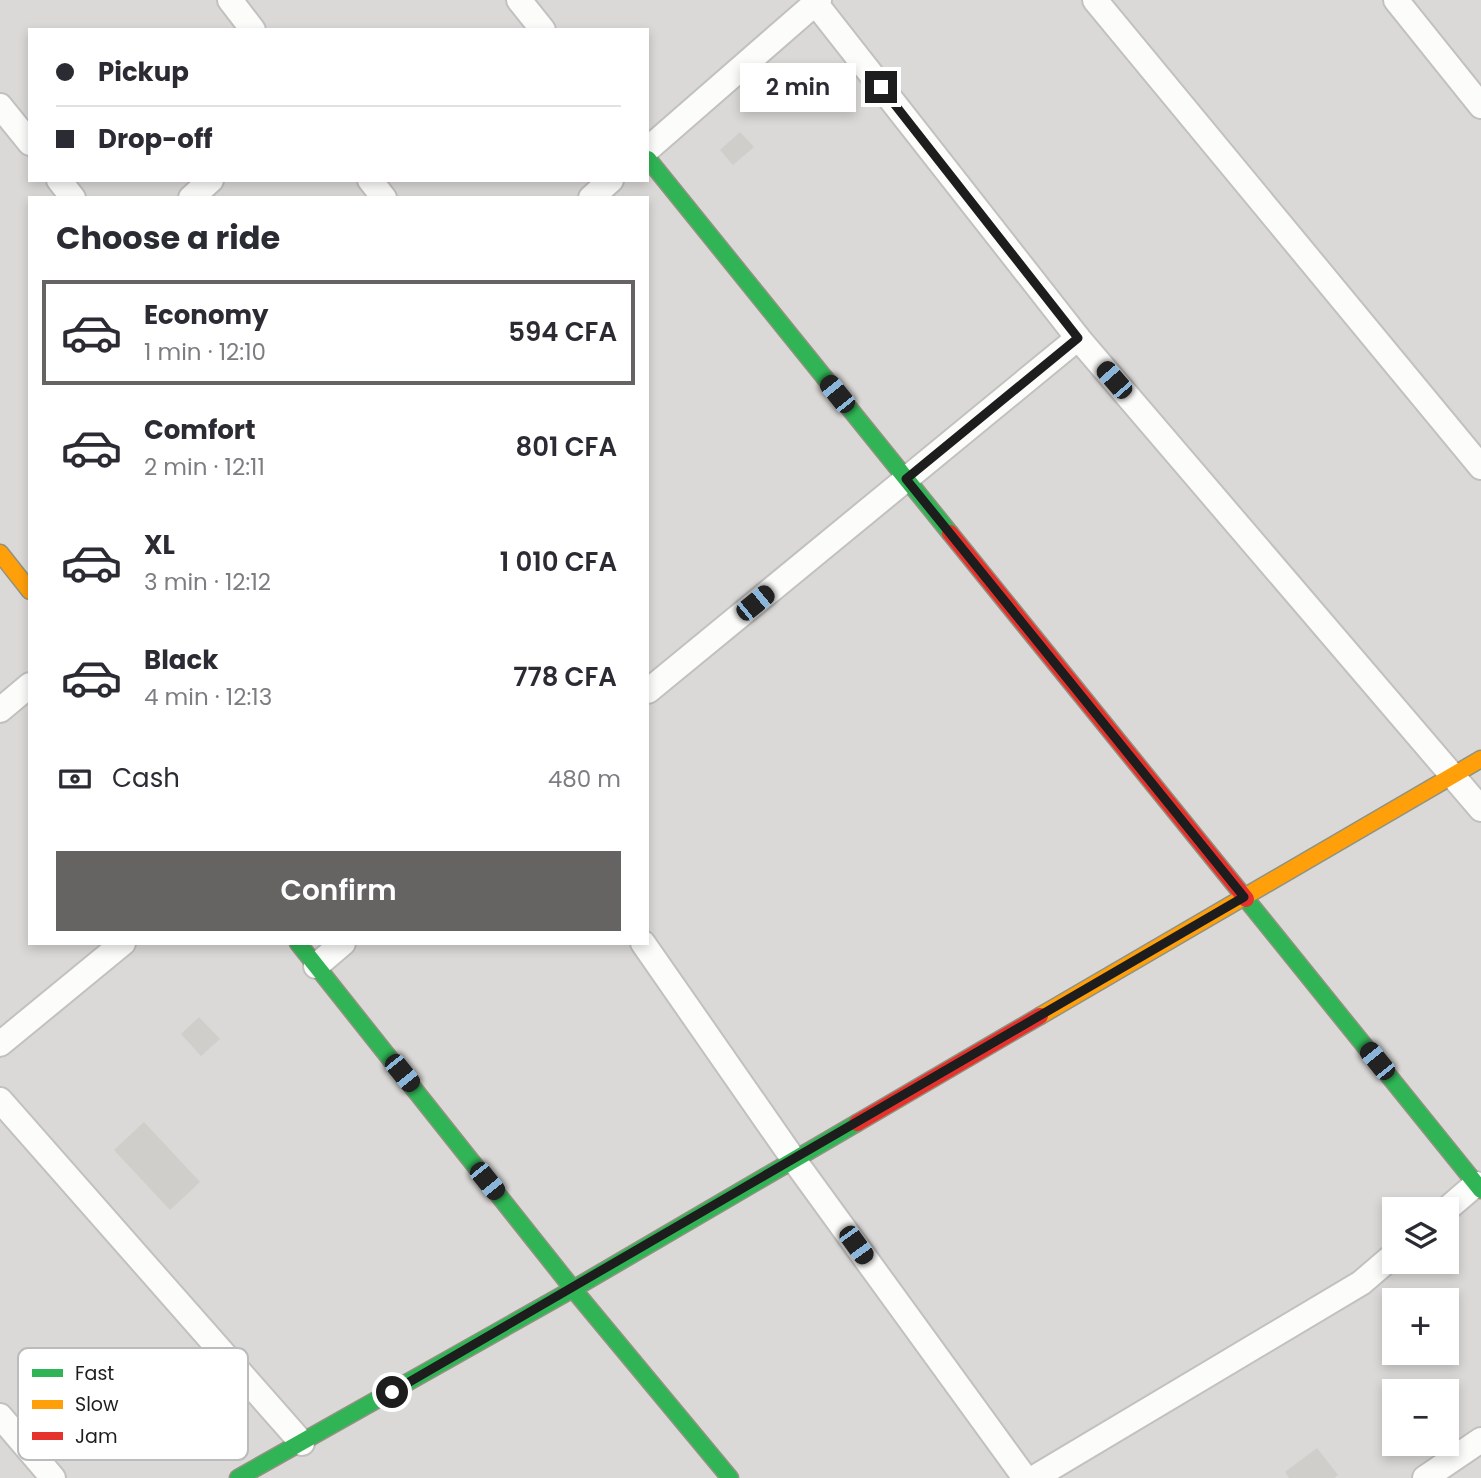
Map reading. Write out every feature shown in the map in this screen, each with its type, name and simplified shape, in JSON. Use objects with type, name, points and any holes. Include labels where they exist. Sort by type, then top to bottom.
[{"type":"street","points":[[230,0],[251,28]]},
{"type":"street","points":[[519,0],[541,28]]},
{"type":"street","points":[[1095,0],[1481,467]]},
{"type":"street","points":[[1396,0],[1481,106]]},
{"type":"street","points":[[649,148],[816,1],[1078,338],[1481,809]]},
{"type":"street","points":[[0,106],[28,141]]},
{"type":"street","points":[[649,160],[1479,1187],[1459,1201]]},
{"type":"street","points":[[61,182],[71,196]]},
{"type":"street","points":[[193,196],[209,182]]},
{"type":"street","points":[[372,182],[382,196]]},
{"type":"street","points":[[593,196],[609,182]]},
{"type":"street","points":[[649,690],[1078,338]]},
{"type":"street","points":[[0,553],[28,588]]},
{"type":"street","points":[[0,710],[28,687]]},
{"type":"street","points":[[238,1478],[573,1289],[1481,759]]},
{"type":"street","points":[[0,1044],[121,945]]},
{"type":"street","points":[[300,945],[726,1477]]},
{"type":"street","points":[[316,965],[340,945]]},
{"type":"street","points":[[644,945],[794,1160],[1025,1478]]},
{"type":"street","points":[[0,1100],[218,1348]]},
{"type":"street","points":[[1034,1478],[1361,1283],[1382,1265]]},
{"type":"street","points":[[248,1382],[302,1443]]},
{"type":"street","points":[[0,1416],[18,1437]]},
{"type":"street","points":[[1425,1478],[1481,1440]]},
{"type":"street","points":[[38,1460],[53,1478]]},
{"type":"shaded area","points":[[0,0],[1481,0],[1481,1478],[0,1478]]},
{"type":"building","points":[[812,73],[831,95],[814,111],[794,89]]},
{"type":"building","points":[[740,132],[754,147],[733,165],[720,150]]},
{"type":"building","points":[[199,1017],[220,1039],[201,1056],[181,1034]]},
{"type":"building","points":[[144,1122],[200,1182],[170,1210],[114,1150]]},
{"type":"building","points":[[1317,1448],[1338,1475],[1334,1478],[1289,1478],[1285,1472]]},
{"type":"traffic: fast","points":[[649,160],[950,533]]},
{"type":"traffic: fast","points":[[1246,899],[1481,1190]]},
{"type":"traffic: fast","points":[[300,945],[573,1289],[730,1478]]},
{"type":"traffic: fast","points":[[238,1478],[573,1289],[857,1123]]},
{"type":"traffic: slow","points":[[0,553],[28,588]]},
{"type":"traffic: slow","points":[[1040,1016],[1481,759]]},
{"type":"traffic: jam","points":[[950,533],[1246,899]]},
{"type":"traffic: jam","points":[[857,1123],[1040,1016]]},
{"type":"route","points":[[392,1392],[1244,897],[906,479],[1078,338],[881,87]]}]
